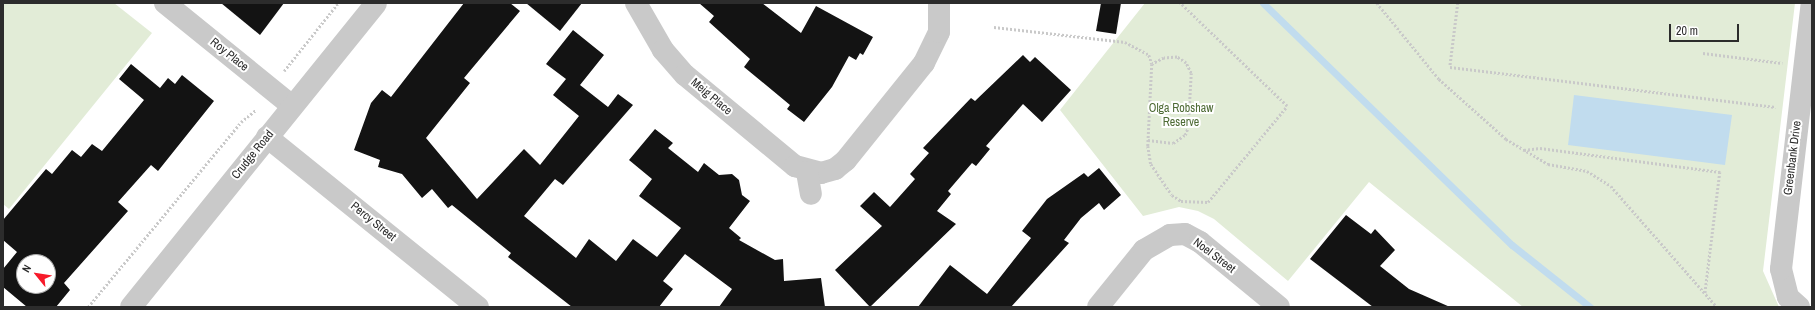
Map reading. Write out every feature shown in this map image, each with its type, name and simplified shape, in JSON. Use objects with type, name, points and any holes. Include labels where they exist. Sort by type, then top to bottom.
[{"type":"street","name":"Roy Place","points":[[165,3],[292,106]]},
{"type":"street","name":"Crudge Road","points":[[131,307],[376,3]]},
{"type":"street","name":"Meig Place","points":[[636,3],[663,50],[685,75],[795,166],[807,172]]},
{"type":"street","points":[[810,194],[807,172],[835,169],[846,160],[924,63],[939,32],[939,3]]},
{"type":"street","name":"Greenbank Drive","points":[[1799,307],[1788,297],[1780,269],[1800,67],[1812,3]]},
{"type":"street","name":"Percy Street","points":[[267,137],[478,307]]},
{"type":"street","name":"Noel Street","points":[[1098,307],[1144,250],[1170,235],[1185,234],[1200,242],[1279,307]]},
{"type":"path","points":[[284,71],[338,3]]},
{"type":"path","points":[[994,26],[1124,42],[1149,55],[1152,64],[1148,140],[1151,164],[1163,186],[1181,201],[1208,202],[1287,106],[1180,3]]},
{"type":"path","points":[[1378,3],[1440,79],[1489,125],[1524,150],[1548,164],[1601,177],[1620,194],[1704,295],[1717,307]]},
{"type":"path","points":[[1458,3],[1450,67],[1781,108]]},
{"type":"path","points":[[1703,53],[1800,67]]},
{"type":"path","points":[[1148,140],[1173,143],[1185,135],[1188,127],[1191,73],[1186,63],[1177,57],[1164,58],[1152,64]]},
{"type":"path","points":[[88,307],[241,122],[256,110]]},
{"type":"path","points":[[1524,150],[1540,148],[1720,172],[1704,295]]},
{"type":"green space","points":[[3,3],[114,3],[152,33],[9,209],[3,204]]},
{"type":"green space","name":"Olga Robshaw Reserve","points":[[1145,3],[1795,3],[1763,271],[1779,307],[1523,307],[1369,182],[1288,281],[1214,219],[1198,211],[1179,207],[1143,216],[1060,110]]},
{"type":"water","points":[[1574,95],[1732,115],[1725,165],[1568,145]]},
{"type":"building","points":[[221,3],[284,3],[260,35]]},
{"type":"building","points":[[464,3],[510,3],[520,11],[464,78],[470,83],[426,138],[477,199],[524,149],[540,165],[579,116],[553,95],[566,79],[546,64],[573,30],[604,55],[580,85],[608,107],[618,94],[633,105],[563,185],[555,179],[524,216],[576,258],[589,239],[616,261],[633,239],[657,257],[681,228],[639,196],[652,179],[629,160],[655,129],[673,143],[668,148],[698,172],[704,163],[719,175],[732,174],[739,180],[742,195],[750,201],[729,228],[741,238],[739,240],[775,260],[783,259],[784,281],[821,278],[825,307],[719,307],[732,289],[685,254],[663,281],[673,289],[659,307],[572,307],[508,257],[511,253],[452,205],[448,208],[432,189],[422,198],[402,174],[378,167],[380,160],[354,150],[371,103],[382,90],[391,97]]},
{"type":"building","points":[[526,3],[582,3],[560,31]]},
{"type":"building","points":[[699,3],[762,3],[801,33],[816,6],[873,37],[863,55],[860,53],[856,60],[849,56],[832,87],[804,122],[787,109],[790,105],[744,67],[750,59],[709,22],[714,16]]},
{"type":"building","points":[[1101,3],[1121,3],[1116,34],[1096,31]]},
{"type":"building","points":[[1023,55],[1030,62],[1035,57],[1071,90],[1042,122],[1023,104],[986,146],[990,149],[976,166],[972,163],[948,191],[951,194],[937,211],[956,224],[870,307],[835,270],[882,226],[860,206],[874,192],[890,207],[915,179],[910,174],[929,153],[923,148],[971,98],[975,101]]},
{"type":"building","points":[[131,64],[160,88],[168,78],[175,84],[182,75],[214,101],[158,171],[151,165],[118,202],[128,211],[64,283],[70,290],[56,307],[27,307],[3,287],[3,269],[17,252],[3,240],[3,220],[46,169],[52,174],[72,150],[81,157],[92,144],[102,151],[144,100],[119,79]]},
{"type":"building","points":[[1099,168],[1121,195],[1104,210],[1099,203],[1081,218],[1064,240],[1069,243],[1011,307],[918,307],[950,265],[987,294],[1031,238],[1022,231],[1047,199],[1084,173],[1088,177]]},
{"type":"building","points":[[1346,215],[1371,234],[1375,229],[1395,250],[1380,266],[1409,289],[1450,307],[1373,307],[1310,259]]},
{"type":"waterway","points":[[1263,3],[1512,245],[1590,307]]}]
